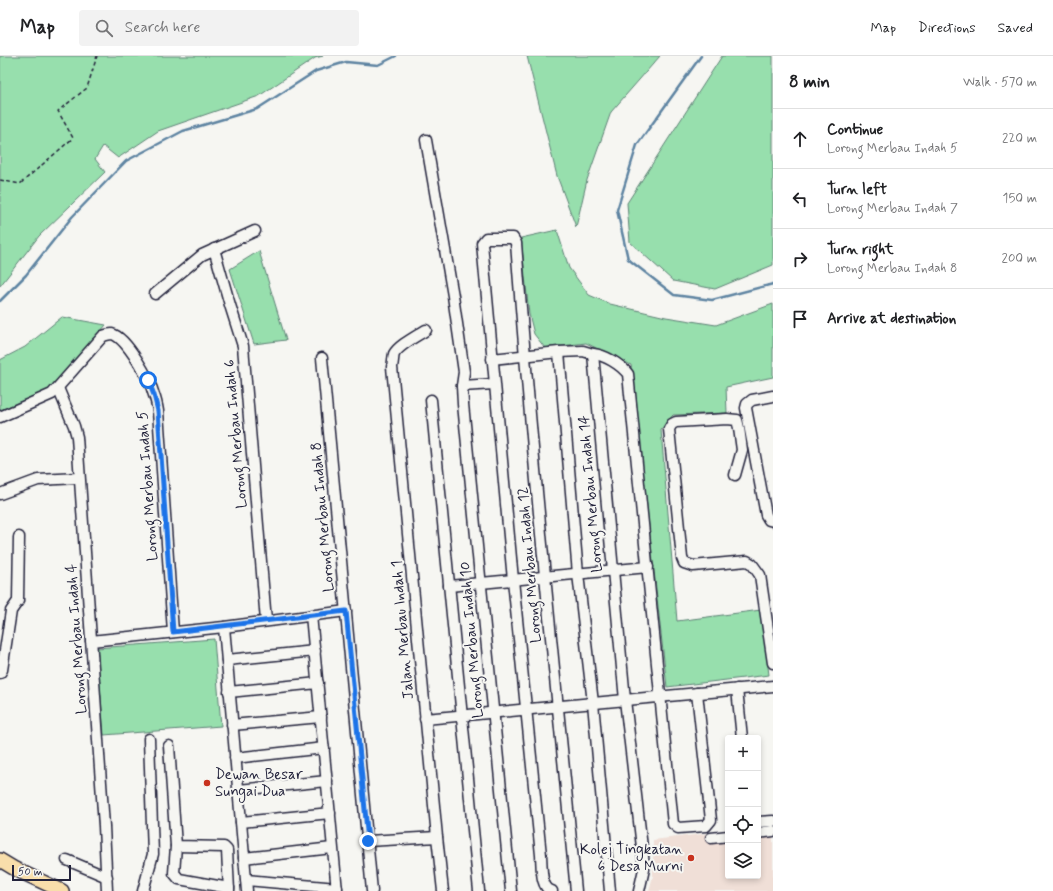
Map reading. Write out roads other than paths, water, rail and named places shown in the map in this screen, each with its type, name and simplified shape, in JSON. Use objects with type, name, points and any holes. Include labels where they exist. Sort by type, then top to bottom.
[{"type":"main road","points":[[0,860],[15,869],[62,891]]},
{"type":"street","name":"Lorong Merbau Indah 10","points":[[426,140],[464,372],[462,386],[482,583],[492,712],[511,891]]},
{"type":"street","points":[[155,294],[202,255],[255,231]]},
{"type":"street","name":"Lorong Merbau Indah 12","points":[[492,360],[482,243],[486,238],[513,238],[516,243],[544,577],[576,891]]},
{"type":"street","name":"Lorong Merbau Indah 6","points":[[214,249],[243,346],[266,621]]},
{"type":"street","name":"Jalan Merbau Indah 1","points":[[426,330],[411,341],[402,345],[394,355],[392,367],[436,837],[443,891]]},
{"type":"street","name":"Lorong Merbau Indah 5","points":[[58,388],[99,338],[107,334],[117,336],[143,368],[156,403],[160,428],[173,632]]},
{"type":"street","points":[[552,891],[548,890],[544,885],[492,360],[559,352],[583,351],[601,355],[628,374],[673,824],[678,828],[706,826],[710,820],[697,693]]},
{"type":"street","points":[[559,352],[578,574],[593,703],[610,891]]},
{"type":"street","name":"Lorong Merbau Indah 14","points":[[593,354],[625,700],[644,869],[639,891]]},
{"type":"street","name":"Lorong Merbau Indah 8","points":[[322,358],[372,891]]},
{"type":"street","points":[[462,386],[494,384]]},
{"type":"street","points":[[0,417],[46,397],[58,388]]},
{"type":"street","name":"Lorong Merbau Indah 4","points":[[58,388],[77,437],[107,891]]},
{"type":"street","points":[[773,396],[752,400],[747,404],[746,408],[766,515],[769,520],[773,522]]},
{"type":"street","points":[[432,400],[479,891]]},
{"type":"street","points":[[735,475],[742,450],[739,428],[736,420],[728,419],[676,422],[672,424],[670,429],[682,558],[684,563],[689,566],[746,561],[752,564],[760,575],[773,663]]},
{"type":"street","points":[[0,494],[38,480],[79,478]]},
{"type":"street","points":[[0,673],[2,670],[11,611],[18,601],[19,537]]},
{"type":"street","points":[[449,586],[648,567]]},
{"type":"street","points":[[90,640],[173,632],[346,611]]},
{"type":"street","points":[[246,880],[337,890],[311,615]]},
{"type":"street","points":[[224,626],[247,891]]},
{"type":"street","points":[[227,660],[315,651]]},
{"type":"street","points":[[230,692],[318,683]]},
{"type":"street","points":[[425,719],[773,686]]},
{"type":"street","points":[[737,689],[742,735]]},
{"type":"street","points":[[232,725],[321,717]]},
{"type":"street","points":[[143,891],[153,854],[149,739]]},
{"type":"street","points":[[168,746],[176,846],[174,873],[179,879],[229,889],[227,850],[224,847],[176,846]]},
{"type":"street","points":[[235,758],[324,748]]},
{"type":"street","points":[[238,790],[327,781]]},
{"type":"street","points":[[241,822],[330,813]]},
{"type":"street","points":[[761,822],[773,821]]},
{"type":"street","points":[[761,833],[773,831]]},
{"type":"street","points":[[711,838],[725,836]]},
{"type":"street","points":[[368,841],[436,837]]},
{"type":"street","points":[[244,858],[332,848]]},
{"type":"street","points":[[67,860],[107,877]]},
{"type":"waterway","points":[[0,301],[26,275],[72,217],[126,161],[183,131],[257,109],[316,71],[346,62],[378,65],[396,56]]},
{"type":"waterway","points":[[701,56],[637,145],[617,210],[628,259],[674,295],[712,300],[773,284]]},
{"type":"place","name":"Dewan Besar Sungai Dua","points":[[207,783]]},
{"type":"place","name":"Kolej Tingkatan 6 Desa Murni","points":[[691,858]]}]
